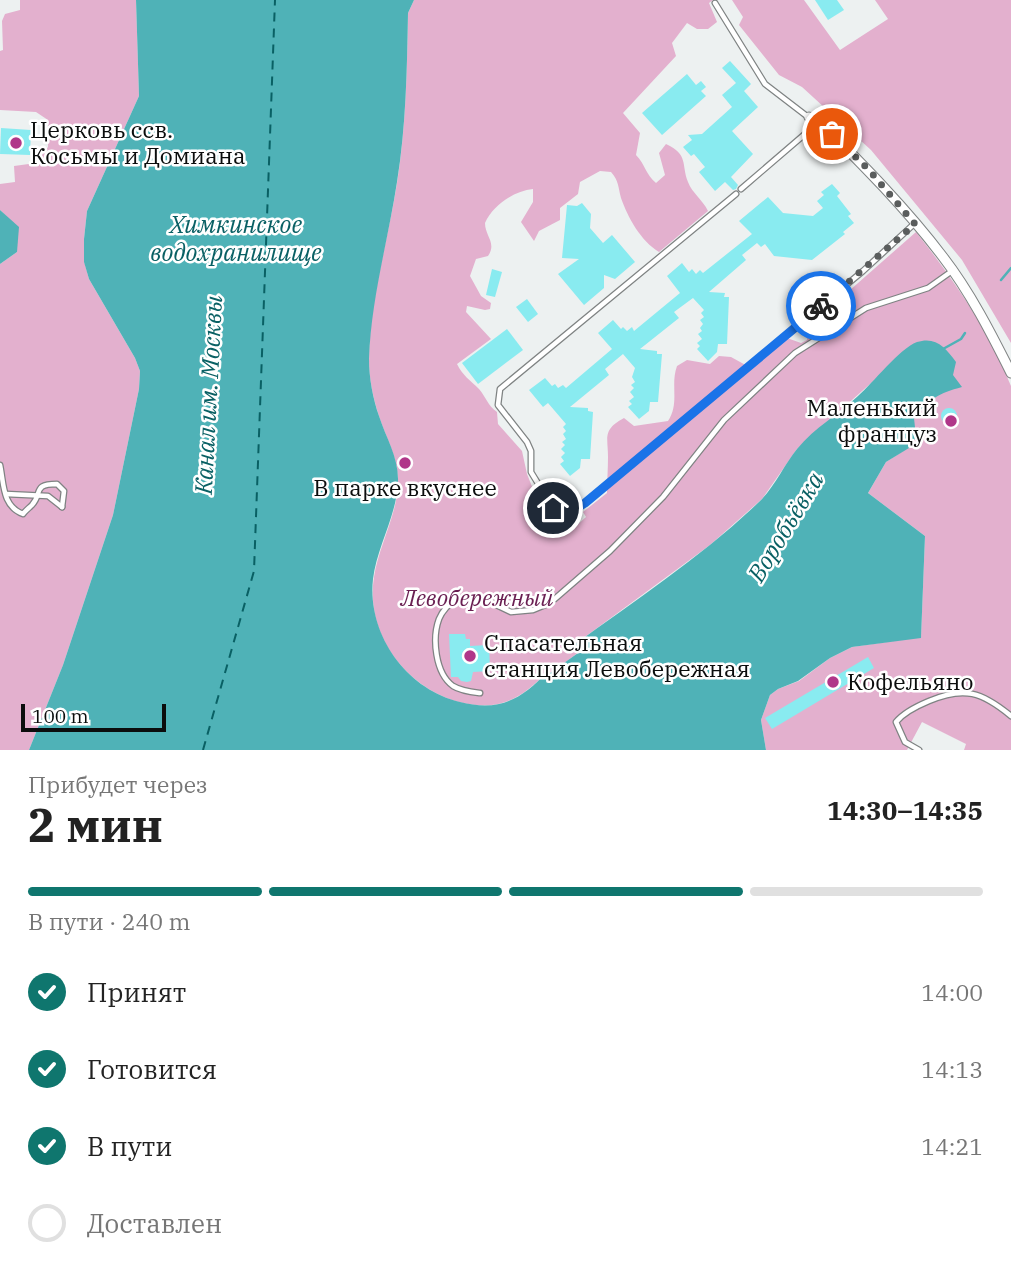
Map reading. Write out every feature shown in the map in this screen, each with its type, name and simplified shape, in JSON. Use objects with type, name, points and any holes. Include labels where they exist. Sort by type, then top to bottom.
[{"type":"street","points":[[809,117],[819,121],[869,170],[953,271],[1011,373]]},
{"type":"lane","points":[[715,3],[765,83],[809,117]]},
{"type":"lane","points":[[741,189],[819,121]]},
{"type":"lane","points":[[736,194],[500,389],[498,405],[527,442],[531,451],[531,472],[553,508],[572,511],[585,503],[863,271],[915,224]]},
{"type":"lane","points":[[480,693],[452,685],[442,672],[436,635],[439,619],[451,603],[457,598],[477,600],[511,612],[533,610],[550,603],[610,551],[654,506],[724,420],[795,353],[866,308],[928,288],[953,271]]},
{"type":"lane","points":[[0,465],[7,503],[13,510],[23,514],[34,504],[36,494],[46,484],[57,484],[64,491],[62,507],[48,496],[36,494],[6,494]]},
{"type":"lane","points":[[919,750],[905,742],[896,722],[909,711],[954,692],[971,693],[997,704],[1011,716]]},
{"type":"green space","points":[[20,0],[136,0],[139,96],[87,211],[84,261],[89,279],[140,371],[139,389],[113,515],[63,665],[29,750],[0,750],[0,264],[17,252],[13,229],[0,210],[0,184],[15,182],[14,166],[36,163],[48,147],[48,120],[36,112],[0,110],[2,21],[5,14],[20,10]]},
{"type":"green space","name":"Левобережный","points":[[414,0],[713,0],[709,3],[717,22],[708,29],[697,29],[687,23],[672,43],[676,56],[623,113],[640,133],[636,155],[653,180],[656,183],[665,175],[659,153],[666,144],[681,156],[690,186],[708,211],[659,252],[646,242],[631,221],[614,175],[600,171],[580,182],[578,194],[560,208],[560,220],[539,231],[534,241],[521,222],[533,202],[533,189],[505,200],[493,210],[485,223],[491,243],[490,251],[488,256],[476,259],[470,276],[481,296],[491,303],[490,309],[467,306],[466,312],[491,339],[457,364],[497,412],[498,424],[522,451],[537,499],[559,529],[574,521],[577,525],[586,517],[583,512],[607,493],[607,439],[612,426],[624,418],[634,426],[668,421],[672,414],[677,366],[687,360],[710,364],[719,356],[731,357],[751,368],[787,338],[801,343],[807,340],[808,327],[916,232],[969,306],[992,345],[1011,386],[1011,750],[964,750],[966,744],[922,722],[907,750],[766,750],[761,720],[770,695],[778,689],[799,681],[830,658],[852,647],[921,637],[925,536],[868,493],[886,462],[908,448],[914,418],[940,393],[916,343],[797,449],[762,499],[710,545],[574,645],[579,652],[550,674],[548,671],[518,696],[497,704],[473,705],[459,702],[439,695],[422,684],[406,671],[393,655],[376,618],[373,598],[374,577],[395,504],[398,479],[393,454],[374,401],[369,361],[375,294],[400,162],[406,98],[408,13]]},
{"type":"green space","points":[[732,0],[804,0],[840,50],[888,19],[875,0],[1011,0],[1011,343],[962,260],[871,150],[802,87],[779,75],[739,25],[743,17]]},
{"type":"water","name":"Химкинское водохранилище","points":[[136,0],[414,0],[408,13],[406,98],[400,161],[376,292],[369,359],[373,396],[398,473],[397,494],[375,567],[373,600],[376,620],[384,639],[407,672],[441,695],[474,705],[498,704],[519,696],[548,671],[550,673],[578,653],[574,645],[670,576],[739,521],[765,495],[792,455],[811,434],[858,396],[902,352],[917,342],[930,341],[944,348],[956,362],[953,375],[962,387],[935,398],[919,411],[914,418],[916,437],[909,448],[886,462],[868,493],[925,536],[921,638],[852,647],[830,658],[798,681],[778,689],[770,695],[761,720],[766,750],[29,750],[63,665],[113,515],[139,389],[140,371],[135,358],[89,279],[84,262],[87,211],[139,96]]},
{"type":"water","points":[[0,210],[19,227],[17,252],[0,264]]},
{"type":"building","points":[[815,0],[837,0],[844,10],[828,20]]},
{"type":"building","points":[[730,61],[751,84],[744,91],[758,107],[732,131],[753,154],[731,177],[738,185],[736,189],[733,190],[725,182],[715,191],[699,172],[705,167],[694,154],[691,156],[683,147],[692,140],[688,135],[702,134],[732,107],[722,95],[736,83],[722,68]]},
{"type":"building","points":[[687,74],[696,85],[701,81],[706,87],[701,91],[706,96],[662,135],[642,113]]},
{"type":"building","name":"Церковь ссв. Косьмы и Домиана","points":[[1,128],[31,130],[30,155],[0,154]]},
{"type":"building","points":[[832,184],[840,193],[837,196],[851,214],[848,216],[854,223],[843,232],[845,234],[812,260],[774,256],[765,244],[761,247],[757,243],[742,255],[746,260],[709,292],[725,293],[724,297],[729,297],[727,344],[718,344],[717,352],[708,361],[697,349],[700,346],[697,343],[702,339],[698,334],[702,331],[700,328],[703,324],[700,320],[704,317],[701,313],[704,310],[693,298],[674,312],[679,318],[640,349],[662,354],[658,402],[650,402],[649,411],[639,419],[628,407],[632,404],[629,401],[634,397],[630,392],[634,388],[631,385],[635,382],[632,377],[635,368],[623,354],[605,369],[609,375],[570,407],[588,408],[588,411],[593,412],[590,459],[581,459],[580,468],[570,476],[560,464],[564,461],[561,457],[565,453],[561,449],[565,445],[562,442],[566,439],[563,427],[566,424],[548,403],[543,407],[529,390],[545,378],[552,386],[555,384],[558,388],[563,385],[566,388],[612,349],[598,333],[613,320],[621,329],[623,327],[627,331],[632,327],[634,331],[680,293],[667,276],[682,263],[689,272],[692,269],[696,274],[700,270],[703,273],[752,234],[739,221],[768,197],[783,213],[813,216],[823,208],[817,201],[824,195],[821,192]]},
{"type":"building","points":[[582,203],[591,214],[590,228],[603,243],[612,235],[635,262],[615,279],[604,275],[604,288],[584,305],[558,274],[579,259],[562,258],[567,205],[577,206]]},
{"type":"building","points":[[492,269],[502,272],[495,297],[486,295]]},
{"type":"building","points":[[527,299],[538,314],[528,322],[516,307]]},
{"type":"building","points":[[507,329],[523,350],[478,384],[462,363]]},
{"type":"building","points":[[946,408],[952,408],[957,416],[955,422],[946,424],[941,419],[941,413]]},
{"type":"building","name":"Спасательная станция Левобережная","points":[[449,634],[465,634],[466,639],[470,639],[470,646],[489,645],[490,671],[473,672],[471,681],[467,682],[451,677]]},
{"type":"building","points":[[868,657],[874,668],[772,729],[765,718]]},
{"type":"waterway","name":"Воробьёвка","points":[[1001,280],[1011,268]]},
{"type":"waterway","name":"Воробьёвка","points":[[943,349],[961,339],[965,333]]},
{"type":"ferry route","points":[[203,750],[254,571],[275,0]]},
{"type":"way so far","points":[[821,306],[915,224],[869,170],[832,134]]},
{"type":"place","name":"Церковь ссв. Косьмы и Домиана","points":[[16,143]]},
{"type":"place","name":"Маленький француз","points":[[951,421]]},
{"type":"place","name":"В парке вкуснее","points":[[405,463]]},
{"type":"place","name":"Спасательная станция Левобережная","points":[[470,656]]},
{"type":"place","name":"Кофельяно","points":[[833,682]]},
{"type":"route","points":[[553,508],[572,511],[585,503],[821,306]]},
{"type":"water label","name":"Канал им. Москвы","points":[[209,395]]}]
